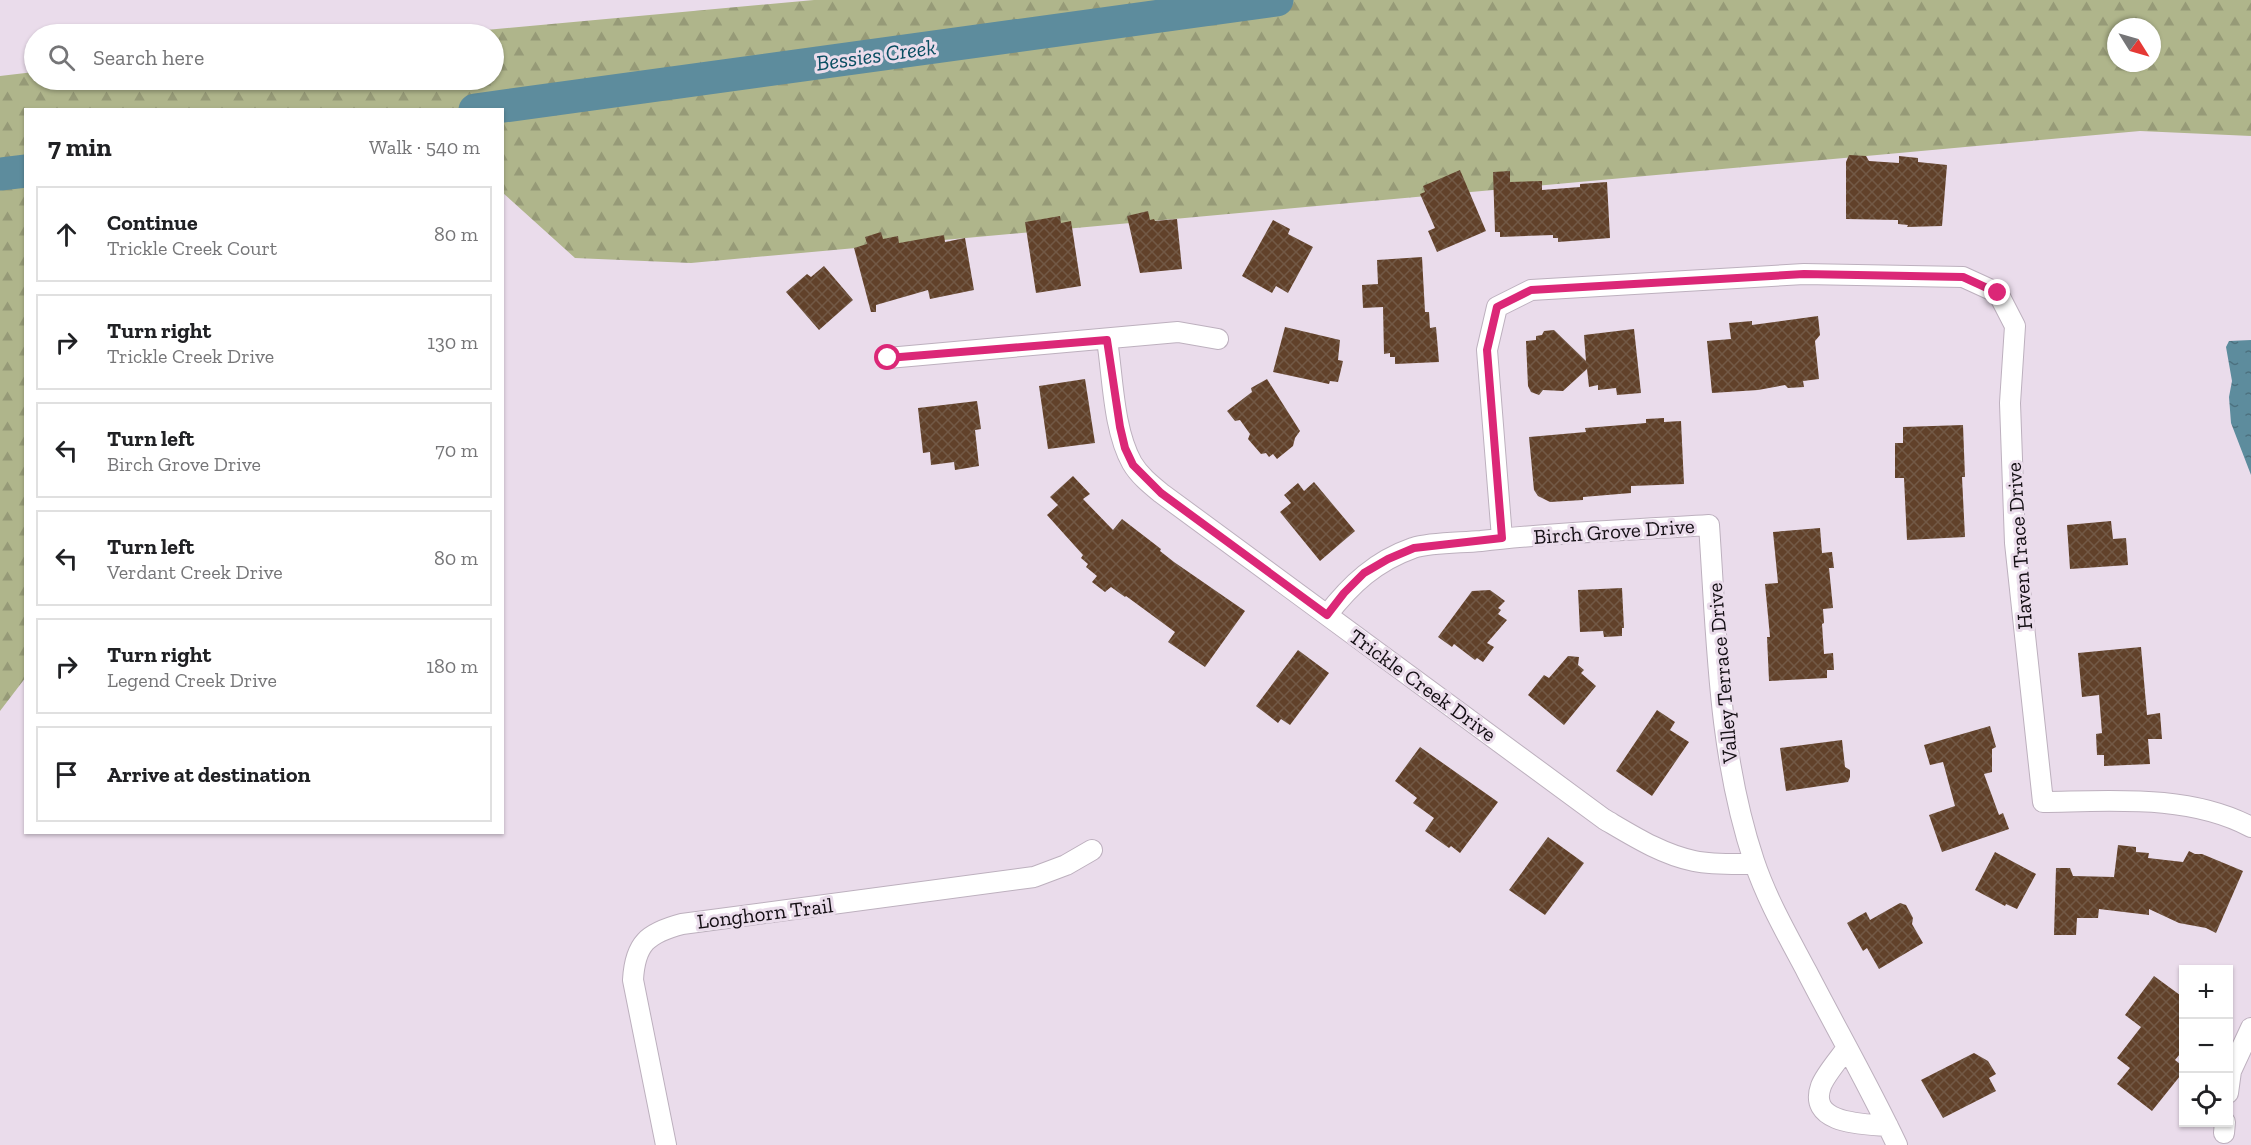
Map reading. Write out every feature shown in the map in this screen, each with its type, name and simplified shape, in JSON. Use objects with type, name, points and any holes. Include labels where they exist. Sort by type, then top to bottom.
[{"type":"street","name":"Haven Trace Drive","points":[[1502,538],[1487,350],[1497,307],[1531,290],[1804,274],[1963,277],[1998,293],[2015,326],[2010,403],[2015,543],[2043,802],[2165,803],[2201,809],[2235,819],[2251,827]]},
{"type":"street","points":[[888,358],[1178,332],[1218,339]]},
{"type":"street","name":"Trickle Creek Drive","points":[[1107,340],[1125,448],[1139,472],[1161,493],[1605,819],[1629,834],[1655,848],[1695,861],[1755,864]]},
{"type":"street","name":"Birch Grove Drive","points":[[1327,615],[1364,573],[1414,548],[1502,538],[1709,525]]},
{"type":"street","name":"Valley Terrace Drive","points":[[1709,525],[1721,708],[1737,799],[1755,864],[1780,922],[1897,1145]]},
{"type":"street","name":"Longhorn Trail","points":[[666,1145],[633,980],[634,960],[644,943],[661,929],[682,924],[1034,878],[1066,865],[1092,850]]},
{"type":"street","points":[[2231,1073],[2251,1028]]},
{"type":"street","points":[[1847,1048],[1821,1086],[1819,1099],[1823,1110],[1832,1118],[1844,1122],[1888,1126]]},
{"type":"green space","points":[[814,0],[2251,0],[2251,136],[2140,131],[691,263],[575,258],[504,194],[504,108],[24,108],[24,680],[0,711],[0,76],[24,73],[24,90],[504,90],[504,28]]},
{"type":"water","points":[[2251,340],[2251,475],[2231,423],[2229,397],[2232,381],[2226,347],[2229,341]]},
{"type":"building","points":[[1849,155],[1866,156],[1869,161],[1899,163],[1899,156],[1918,158],[1918,162],[1947,165],[1942,226],[1907,227],[1908,225],[1898,224],[1898,220],[1846,219],[1846,162]]},
{"type":"building","points":[[1460,170],[1486,231],[1437,252],[1428,231],[1435,228],[1420,194],[1425,192],[1423,186]]},
{"type":"building","points":[[1510,171],[1510,182],[1542,181],[1542,190],[1607,182],[1610,238],[1558,242],[1558,238],[1553,238],[1553,235],[1500,237],[1500,232],[1495,232],[1493,172]]},
{"type":"building","points":[[1148,211],[1150,220],[1177,219],[1182,269],[1140,273],[1127,216]]},
{"type":"building","points":[[1060,216],[1061,223],[1071,221],[1081,286],[1036,293],[1025,222]]},
{"type":"building","points":[[1273,220],[1290,229],[1288,234],[1313,247],[1288,293],[1276,286],[1272,293],[1242,276]]},
{"type":"building","points":[[881,232],[883,239],[898,236],[899,243],[944,235],[945,242],[965,238],[974,290],[930,299],[928,290],[876,305],[876,312],[871,312],[854,248],[867,244],[865,237]]},
{"type":"building","points":[[1422,257],[1425,312],[1429,312],[1430,328],[1436,327],[1439,362],[1395,364],[1395,357],[1390,357],[1390,353],[1384,354],[1383,307],[1363,308],[1362,285],[1378,284],[1377,260]]},
{"type":"building","points":[[824,266],[853,300],[819,330],[786,292],[807,274],[811,277]]},
{"type":"building","points":[[1818,316],[1820,335],[1815,341],[1819,379],[1803,381],[1804,387],[1788,388],[1785,385],[1758,390],[1712,393],[1707,341],[1731,339],[1729,323],[1752,321],[1752,325]]},
{"type":"building","points":[[1285,327],[1340,340],[1338,360],[1343,361],[1338,382],[1330,381],[1329,384],[1273,372]]},
{"type":"building","points":[[1634,329],[1641,393],[1617,395],[1616,388],[1598,390],[1598,385],[1589,387],[1587,369],[1563,391],[1543,390],[1539,395],[1531,392],[1528,386],[1526,341],[1536,340],[1536,336],[1542,335],[1544,331],[1554,330],[1586,361],[1584,335]]},
{"type":"building","points":[[1085,379],[1095,443],[1048,449],[1039,386]]},
{"type":"building","points":[[1267,379],[1300,431],[1293,446],[1277,459],[1273,454],[1269,457],[1266,453],[1261,454],[1248,439],[1250,434],[1240,420],[1235,421],[1227,411],[1252,392],[1251,388]]},
{"type":"building","points":[[977,401],[981,429],[975,430],[979,466],[955,470],[954,462],[931,465],[930,452],[923,453],[918,408]]},
{"type":"building","points":[[1664,418],[1664,422],[1681,421],[1684,484],[1631,486],[1631,493],[1550,502],[1538,496],[1534,490],[1529,437],[1586,432],[1585,428],[1646,423],[1646,419]]},
{"type":"building","points":[[1963,425],[1965,477],[1962,477],[1965,537],[1907,540],[1904,478],[1895,478],[1895,443],[1903,443],[1903,427]]},
{"type":"building","points":[[1073,476],[1090,494],[1083,499],[1113,530],[1122,519],[1174,562],[1245,611],[1205,667],[1168,642],[1175,632],[1126,596],[1111,587],[1105,592],[1092,582],[1097,576],[1086,567],[1088,564],[1081,558],[1083,555],[1047,515],[1058,505],[1050,497]]},
{"type":"building","points":[[1314,482],[1355,531],[1320,561],[1280,512],[1291,503],[1284,495],[1298,483],[1304,491]]},
{"type":"building","points":[[2111,521],[2113,539],[2126,538],[2128,565],[2070,569],[2067,525]]},
{"type":"building","points":[[1820,528],[1822,553],[1832,552],[1834,568],[1829,568],[1833,608],[1823,609],[1824,623],[1822,624],[1824,654],[1833,653],[1834,670],[1827,670],[1827,678],[1769,681],[1767,637],[1770,637],[1765,584],[1778,583],[1773,532]]},
{"type":"building","points":[[1622,588],[1624,628],[1622,628],[1622,636],[1604,637],[1603,631],[1580,632],[1578,590]]},
{"type":"building","points":[[1490,590],[1505,601],[1498,608],[1501,610],[1498,614],[1507,620],[1487,643],[1494,647],[1483,662],[1477,658],[1475,660],[1454,644],[1452,647],[1438,637],[1472,591]]},
{"type":"building","points":[[2141,647],[2147,715],[2160,713],[2162,739],[2148,739],[2150,764],[2104,766],[2104,755],[2097,755],[2096,734],[2102,733],[2099,695],[2082,697],[2078,653]]},
{"type":"building","points":[[1298,650],[1329,673],[1290,725],[1281,719],[1278,723],[1256,706]]},
{"type":"building","points":[[1568,656],[1579,657],[1578,665],[1584,670],[1581,673],[1596,686],[1564,725],[1528,695],[1544,675],[1549,678]]},
{"type":"building","points":[[1657,710],[1675,722],[1670,730],[1689,742],[1652,796],[1616,771]]},
{"type":"building","points":[[1990,726],[1996,747],[1992,749],[1992,772],[1984,774],[1999,815],[2003,813],[2009,829],[1942,852],[1929,815],[1955,806],[1943,762],[1930,765],[1924,745]]},
{"type":"building","points":[[1842,740],[1845,767],[1850,770],[1848,782],[1786,791],[1780,748]]},
{"type":"building","points":[[1420,747],[1498,802],[1460,853],[1425,831],[1434,818],[1413,803],[1417,798],[1395,781]]},
{"type":"building","points":[[1548,837],[1584,863],[1545,915],[1509,890]]},
{"type":"building","points":[[2118,845],[2136,847],[2136,852],[2149,853],[2148,858],[2183,862],[2189,851],[2243,871],[2216,933],[2206,928],[2179,923],[2149,909],[2149,915],[2099,909],[2098,918],[2077,918],[2076,935],[2054,935],[2056,868],[2070,868],[2073,876],[2114,877]]},
{"type":"building","points":[[1995,852],[2036,874],[2017,909],[2006,904],[2005,906],[1975,890]]},
{"type":"building","points":[[1900,903],[1906,905],[1913,918],[1912,924],[1923,943],[1879,969],[1867,948],[1863,951],[1847,923],[1866,912],[1870,920]]},
{"type":"building","points":[[2154,976],[2179,994],[2179,1055],[2175,1060],[2179,1063],[2179,1077],[2152,1111],[2117,1084],[2130,1068],[2117,1058],[2141,1027],[2125,1015]]},
{"type":"building","points":[[1974,1053],[1988,1061],[1996,1074],[1989,1078],[1996,1091],[1943,1118],[1921,1080]]},
{"type":"waterway","name":"Bessies Creek","points":[[490,108],[1277,0]]},
{"type":"waterway","name":"Bessies Creek","points":[[0,174],[24,171]]},
{"type":"route","points":[[888,358],[1107,340],[1120,427],[1125,448],[1133,465],[1161,493],[1327,615],[1364,573],[1388,559],[1414,548],[1502,538],[1487,350],[1497,307],[1531,290],[1804,274],[1963,277],[1998,293]]}]
